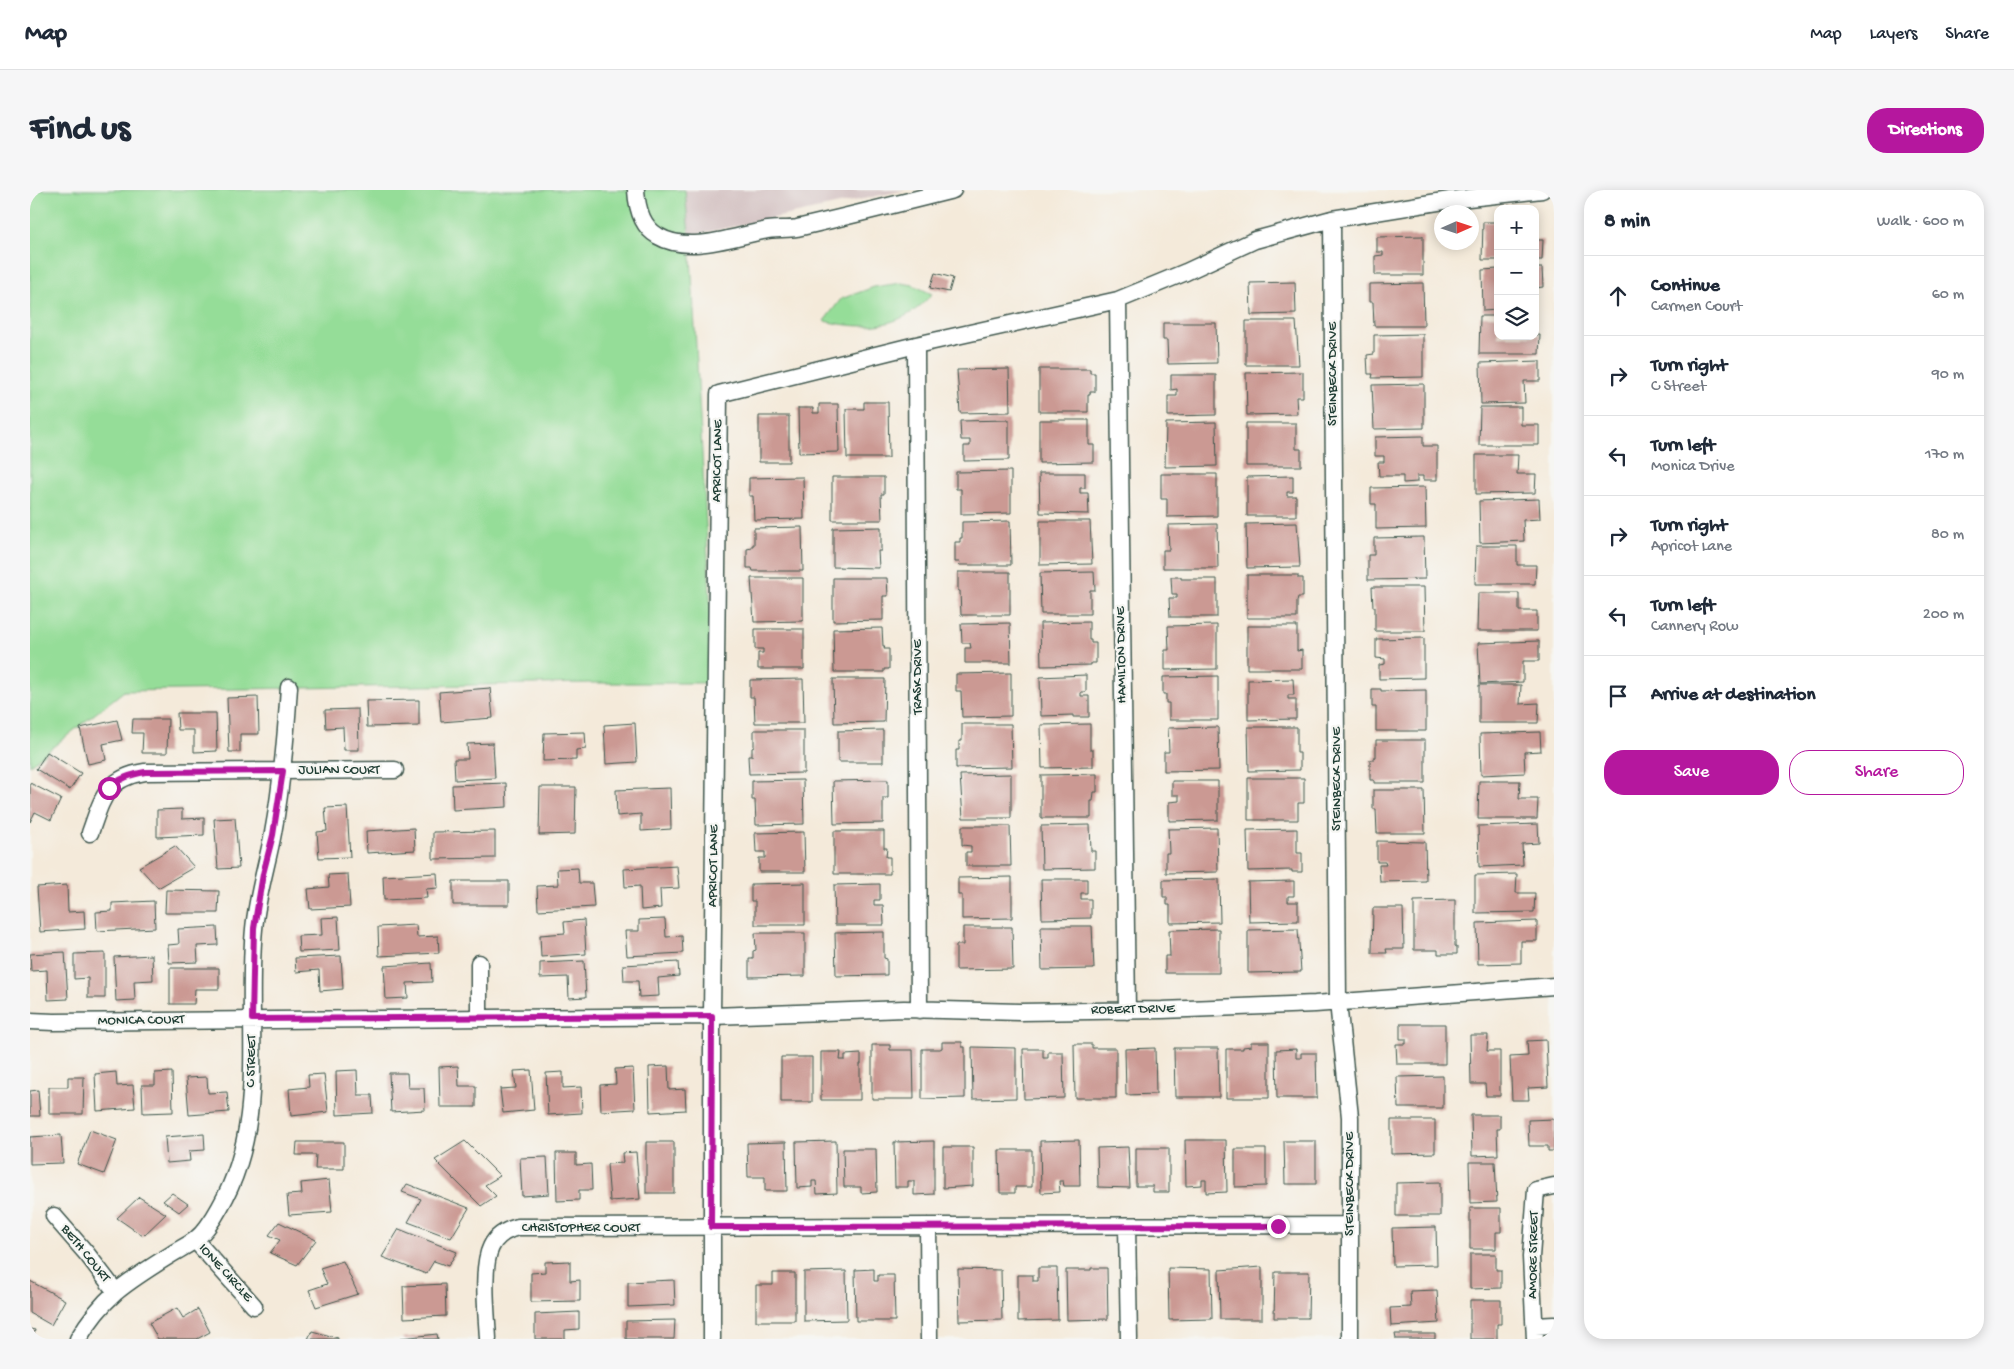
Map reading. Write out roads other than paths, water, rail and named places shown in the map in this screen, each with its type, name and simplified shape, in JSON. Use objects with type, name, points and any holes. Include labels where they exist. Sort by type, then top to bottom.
[{"type":"street","points":[[636,190],[641,215],[650,230],[660,237],[677,242],[707,243],[764,230],[794,229],[954,190]]},
{"type":"street","points":[[916,344],[1118,300],[1186,272],[1255,240],[1332,219],[1450,200],[1542,190]]},
{"type":"street","name":"STEINBECK DRIVE","points":[[1332,219],[1338,1002],[1350,1118],[1350,1339]]},
{"type":"street","name":"HAMILTON DRIVE","points":[[1118,300],[1127,1011]]},
{"type":"street","name":"APRICOT LANE","points":[[712,1339],[712,1016],[719,394],[916,344]]},
{"type":"street","name":"TRASK DRIVE","points":[[916,344],[919,1010]]},
{"type":"street","name":"C STREET","points":[[78,1339],[92,1318],[116,1292],[195,1240],[221,1207],[240,1161],[248,1125],[252,1082],[254,928],[263,874],[273,835],[283,771],[289,686]]},
{"type":"street","name":"JULIAN COURT","points":[[90,833],[102,798],[109,788],[119,780],[132,774],[145,772],[395,770]]},
{"type":"street","points":[[479,963],[479,1018]]},
{"type":"street","name":"ROBERT DRIVE","points":[[479,1018],[712,1016],[919,1010],[1020,1012],[1127,1011],[1338,1002],[1554,986]]},
{"type":"street","name":"MONICA COURT","points":[[30,1021],[479,1018]]},
{"type":"street","name":"AMORE STREET","points":[[1535,1332],[1531,1257],[1536,1190],[1554,1186]]},
{"type":"street","name":"BETH COURT","points":[[54,1216],[87,1254],[116,1292]]},
{"type":"street","name":"CHRISTOPHER COURT","points":[[488,1339],[486,1288],[488,1258],[495,1240],[510,1229],[542,1226],[1350,1225]]},
{"type":"street","points":[[928,1226],[929,1339]]},
{"type":"street","points":[[1127,1226],[1128,1339]]},
{"type":"street","name":"IONE CIRCLE","points":[[195,1240],[254,1306]]},
{"type":"street","points":[[1535,1332],[1554,1326]]}]
